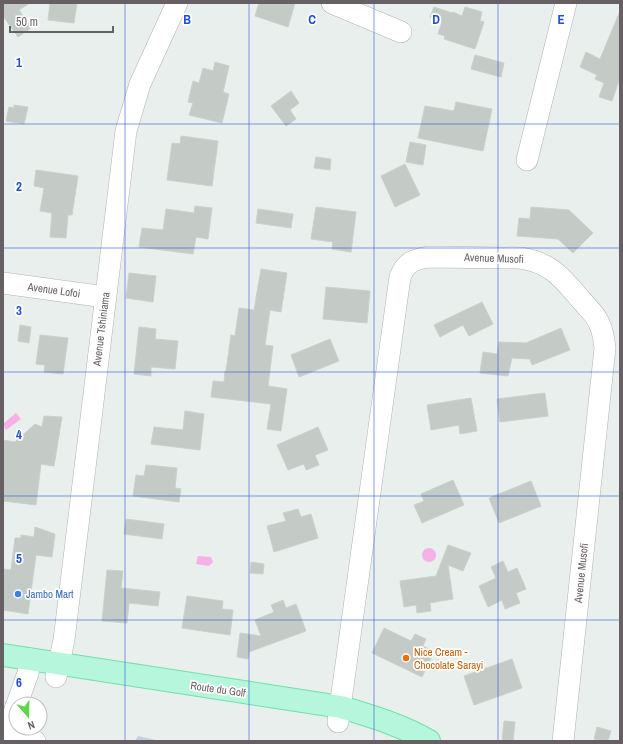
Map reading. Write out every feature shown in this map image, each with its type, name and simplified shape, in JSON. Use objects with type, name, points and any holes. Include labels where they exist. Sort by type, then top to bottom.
[{"type":"main road","name":"Route du Golf","points":[[3,655],[29,666],[184,684],[340,715],[386,721],[428,741]]},
{"type":"main road","points":[[3,669],[29,666]]},
{"type":"main road","points":[[340,715],[359,728],[396,741]]},
{"type":"street","name":"Avenue Tshiniama","points":[[58,670],[64,640],[126,131],[140,84],[177,3]]},
{"type":"street","points":[[332,3],[401,32]]},
{"type":"street","points":[[527,160],[566,3]]},
{"type":"street","name":"Avenue Musofi","points":[[340,715],[402,270],[406,265],[414,260],[428,257],[520,258],[531,260],[553,270],[563,279],[599,322],[604,336],[605,348],[563,741]]},
{"type":"street","name":"Avenue Lofoi","points":[[3,283],[105,297]]},
{"type":"street","points":[[19,696],[29,666]]},
{"type":"street","points":[[7,735],[16,734],[35,741]]},
{"type":"shaded area","points":[[16,413],[21,419],[6,430],[3,424]]},
{"type":"shaded area","points":[[426,548],[432,548],[436,552],[436,558],[432,562],[426,562],[422,558],[422,552]]},
{"type":"shaded area","points":[[198,556],[211,557],[213,562],[209,566],[196,564]]},
{"type":"shaded area","points":[[138,736],[160,741],[135,741]]},
{"type":"building","points":[[3,3],[30,3],[19,10],[31,28],[18,37],[3,16]]},
{"type":"building","points":[[50,3],[77,3],[74,23],[48,20]]},
{"type":"building","points":[[259,3],[295,3],[288,27],[255,16]]},
{"type":"building","points":[[434,7],[462,16],[465,7],[482,12],[480,21],[484,22],[475,49],[444,39],[445,36],[438,34],[442,22],[430,17]]},
{"type":"building","points":[[620,11],[620,78],[612,101],[599,97],[604,83],[595,79],[597,75],[580,67],[586,52],[600,59]]},
{"type":"building","points":[[475,55],[504,63],[501,77],[471,69]]},
{"type":"building","points":[[215,62],[229,66],[223,92],[229,94],[222,123],[189,115],[193,103],[188,102],[193,81],[199,83],[203,68],[213,71]]},
{"type":"building","points":[[291,91],[299,103],[290,110],[296,119],[286,126],[271,106]]},
{"type":"building","points":[[456,102],[492,109],[483,151],[418,138],[425,106],[454,111]]},
{"type":"building","points":[[14,105],[28,107],[24,124],[6,121],[9,107],[14,108]]},
{"type":"building","points":[[181,136],[218,141],[212,186],[167,180],[172,143],[180,144]]},
{"type":"building","points":[[410,142],[426,145],[423,165],[406,162]]},
{"type":"building","points":[[316,157],[331,159],[330,170],[314,168]]},
{"type":"building","points":[[405,164],[420,195],[395,207],[381,176]]},
{"type":"building","points":[[36,170],[78,176],[72,215],[68,215],[66,238],[50,237],[52,213],[40,211],[44,188],[34,186]]},
{"type":"building","points":[[195,206],[212,208],[208,239],[196,237],[193,254],[139,247],[142,228],[163,230],[166,209],[194,213]]},
{"type":"building","points":[[316,207],[356,212],[351,252],[332,249],[333,242],[311,239]]},
{"type":"building","points":[[531,207],[569,210],[593,233],[573,253],[558,239],[517,236],[519,218],[530,219]]},
{"type":"building","points":[[258,209],[293,214],[291,228],[256,223]]},
{"type":"building","points":[[261,269],[287,273],[281,312],[270,310],[265,345],[273,346],[268,386],[287,389],[281,431],[267,429],[271,404],[211,397],[213,381],[224,382],[231,335],[235,336],[239,308],[254,310]]},
{"type":"building","points":[[129,273],[156,276],[153,302],[126,298]]},
{"type":"building","points":[[326,287],[370,291],[367,323],[323,319]]},
{"type":"building","points":[[482,302],[493,324],[469,336],[463,325],[440,337],[434,325]]},
{"type":"building","points":[[20,325],[31,327],[29,343],[18,341]]},
{"type":"building","points":[[139,327],[156,329],[155,339],[178,341],[175,369],[151,367],[151,376],[134,374]]},
{"type":"building","points":[[561,328],[570,350],[532,365],[530,359],[512,358],[508,376],[480,373],[483,352],[497,354],[499,342],[526,343]]},
{"type":"building","points":[[40,335],[68,338],[63,374],[44,372],[45,365],[36,364]]},
{"type":"building","points":[[330,339],[339,361],[299,377],[291,355]]},
{"type":"building","points":[[545,393],[548,416],[500,422],[497,399]]},
{"type":"building","points":[[471,398],[477,431],[460,434],[459,425],[431,430],[427,405]]},
{"type":"building","points":[[185,411],[204,414],[200,450],[151,444],[154,427],[183,430]]},
{"type":"building","points":[[44,416],[62,417],[54,466],[41,464],[36,505],[3,501],[3,440],[15,442],[35,424],[42,427]]},
{"type":"building","points":[[318,427],[328,450],[315,455],[319,465],[306,470],[304,464],[288,470],[277,445]]},
{"type":"building","points":[[146,465],[177,468],[175,488],[181,489],[179,502],[133,496],[136,475],[144,476]]},
{"type":"building","points":[[453,480],[464,505],[422,523],[414,505],[424,501],[421,494]]},
{"type":"building","points":[[531,481],[541,506],[499,523],[489,498]]},
{"type":"building","points":[[298,509],[301,517],[311,514],[318,538],[274,552],[267,526],[286,521],[283,513]]},
{"type":"building","points":[[126,519],[164,524],[162,539],[124,534]]},
{"type":"building","points":[[35,527],[55,534],[52,557],[36,555],[28,614],[3,610],[4,569],[11,570],[15,538],[21,538],[21,535],[34,537]]},
{"type":"building","points":[[448,545],[471,553],[463,571],[448,565],[453,599],[430,603],[431,611],[417,613],[416,605],[404,607],[400,581],[436,576]]},
{"type":"building","points":[[503,561],[508,572],[517,568],[526,589],[516,593],[520,603],[505,609],[502,600],[488,607],[479,586],[496,578],[491,567]]},
{"type":"building","points":[[251,562],[264,564],[263,574],[250,573]]},
{"type":"building","points":[[107,570],[123,571],[121,588],[160,592],[158,606],[129,603],[127,623],[102,621]]},
{"type":"building","points":[[187,596],[223,601],[222,609],[233,610],[230,635],[182,628]]},
{"type":"building","points":[[283,600],[286,608],[296,604],[306,631],[249,652],[248,659],[237,657],[240,633],[261,636],[255,620],[274,612],[271,605]]},
{"type":"building","points":[[384,628],[411,641],[415,634],[426,639],[423,646],[434,652],[422,677],[372,653]]},
{"type":"building","points":[[512,659],[522,688],[474,705],[464,676]]},
{"type":"building","points":[[504,721],[515,722],[513,741],[502,741]]},
{"type":"building","points":[[597,727],[611,731],[608,741],[594,739]]},
{"type":"place","name":"Jambo Mart","points":[[18,594]]},
{"type":"place","name":"Nice Cream - Chocolate Sarayi","points":[[406,658]]}]
